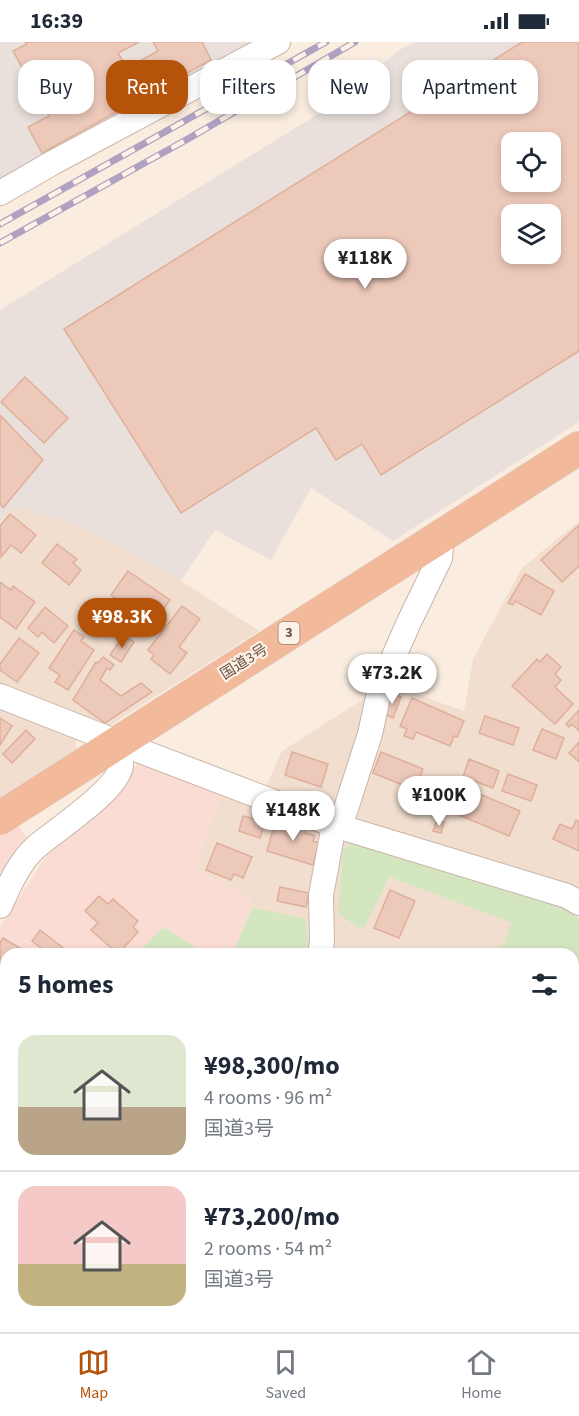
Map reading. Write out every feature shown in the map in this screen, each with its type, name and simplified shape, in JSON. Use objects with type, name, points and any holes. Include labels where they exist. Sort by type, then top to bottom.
[{"type":"highway","name":"国道3号","points":[[0,818],[442,536],[574,460]]},
{"type":"street","points":[[0,193],[278,42]]},
{"type":"street","points":[[321,948],[321,895],[337,826],[370,734],[380,688],[440,558],[442,536]]},
{"type":"street","points":[[0,696],[337,826],[567,896],[579,903]]},
{"type":"street","points":[[0,906],[14,876],[34,849],[112,785],[121,767],[117,742]]},
{"type":"shaded area","points":[[0,42],[262,42],[229,60],[200,60],[200,76],[188,83],[188,60],[106,60],[106,114],[132,114],[0,187]]},
{"type":"shaded area","points":[[415,42],[579,42],[579,422],[393,541],[311,488],[271,560],[215,530],[181,581],[88,529],[20,507],[11,508],[0,522],[0,310],[318,114],[390,114],[390,60],[387,60],[399,50]]},
{"type":"shaded area","points":[[20,507],[88,529],[181,581],[259,631],[104,729],[0,691],[0,522],[11,508]]},
{"type":"shaded area","points":[[579,521],[579,893],[358,824],[266,786],[282,751],[387,684],[464,711],[473,659],[522,568]]},
{"type":"shaded area","points":[[0,705],[76,735],[76,749],[0,799]]},
{"type":"shaded area","points":[[141,761],[223,789],[194,868],[250,898],[252,907],[235,948],[197,948],[163,927],[143,948],[0,948],[0,927],[55,843]]},
{"type":"shaded area","points":[[223,789],[353,841],[362,930],[389,877],[513,923],[502,948],[308,948],[306,919],[252,907],[250,898],[194,868]]},
{"type":"shaded area","points":[[17,824],[29,840],[0,889],[0,835]]},
{"type":"green space","points":[[353,841],[563,908],[579,918],[579,948],[502,948],[512,923],[389,877],[363,930],[338,914],[343,851]]},
{"type":"green space","points":[[252,907],[306,919],[308,948],[235,948]]},
{"type":"green space","points":[[163,927],[197,948],[143,948]]},
{"type":"building","points":[[25,42],[139,42],[118,53],[122,60],[106,60],[106,114],[113,114],[42,153],[28,127],[49,116],[48,114],[94,114],[94,60],[18,60],[13,51],[27,44]]},
{"type":"building","points":[[153,42],[202,42],[211,60],[200,60],[200,66],[188,73],[188,60],[142,60],[158,51]]},
{"type":"building","points":[[522,42],[579,42],[579,351],[381,475],[362,444],[336,460],[316,428],[181,513],[64,329],[407,114],[538,114],[538,60],[493,60]]},
{"type":"building","points":[[25,377],[68,418],[44,443],[1,402]]},
{"type":"building","points":[[0,415],[43,460],[3,508],[0,503]]},
{"type":"building","points":[[10,514],[36,535],[21,553],[11,545],[1,557],[0,526]]},
{"type":"building","points":[[579,525],[579,566],[562,582],[541,560]]},
{"type":"building","points":[[57,544],[77,559],[73,563],[81,570],[69,585],[42,563]]},
{"type":"building","points":[[128,571],[170,600],[155,621],[146,615],[144,619],[111,595]]},
{"type":"building","points":[[525,574],[554,591],[541,615],[515,601],[513,605],[508,603]]},
{"type":"building","points":[[0,582],[11,590],[13,586],[35,602],[16,629],[0,617]]},
{"type":"building","points":[[182,606],[200,619],[179,647],[187,653],[170,674],[151,659],[154,655],[148,650]]},
{"type":"building","points":[[45,607],[68,626],[54,643],[42,632],[38,637],[28,628]]},
{"type":"building","points":[[74,630],[84,637],[81,641],[94,650],[68,690],[55,682],[60,675],[49,668]]},
{"type":"building","points":[[124,635],[134,642],[121,662],[110,655]]},
{"type":"building","points":[[19,638],[39,653],[17,682],[0,670],[0,664]]},
{"type":"building","points":[[547,654],[561,667],[555,674],[561,680],[555,687],[573,704],[555,724],[512,686],[537,659],[540,662]]},
{"type":"building","points":[[103,657],[114,665],[110,670],[107,668],[100,680],[121,696],[141,683],[152,692],[105,723],[73,700],[96,662],[98,663]]},
{"type":"building","points":[[391,693],[401,697],[393,718],[382,713]]},
{"type":"building","points":[[412,698],[464,721],[450,746],[416,732],[413,739],[404,736],[407,729],[400,726]]},
{"type":"building","points":[[579,710],[579,731],[572,724],[569,727],[566,724]]},
{"type":"building","points":[[485,716],[519,728],[513,745],[479,733]]},
{"type":"building","points":[[0,718],[12,726],[0,745]]},
{"type":"building","points":[[542,729],[564,738],[556,759],[533,750]]},
{"type":"building","points":[[26,730],[35,739],[12,763],[3,754]]},
{"type":"building","points":[[579,742],[579,762],[569,753]]},
{"type":"building","points":[[292,752],[328,764],[321,787],[285,775]]},
{"type":"building","points":[[381,752],[423,769],[415,790],[373,773]]},
{"type":"building","points":[[469,759],[499,771],[493,788],[463,777]]},
{"type":"building","points":[[508,774],[537,785],[531,801],[502,791]]},
{"type":"building","points":[[470,790],[520,811],[509,836],[459,815]]},
{"type":"building","points":[[243,816],[265,822],[260,838],[239,831]]},
{"type":"building","points":[[276,819],[307,828],[305,833],[315,836],[313,841],[319,843],[313,865],[267,851]]},
{"type":"building","points":[[437,820],[444,822],[441,833],[433,831]]},
{"type":"building","points":[[576,820],[579,822],[579,851],[553,839],[560,824],[572,829]]},
{"type":"building","points":[[217,843],[252,857],[243,878],[234,874],[231,880],[206,870]]},
{"type":"building","points":[[280,887],[309,893],[306,907],[277,901]]},
{"type":"building","points":[[390,890],[415,901],[399,938],[374,928]]},
{"type":"building","points":[[99,896],[108,904],[113,899],[138,921],[133,927],[138,932],[123,948],[111,948],[91,930],[98,923],[85,911]]},
{"type":"building","points":[[40,930],[63,948],[41,948],[32,941]]},
{"type":"building","points":[[3,938],[20,948],[0,948]]},
{"type":"railway","points":[[0,224],[326,42]]},
{"type":"railway","points":[[0,243],[186,140],[355,42]]}]
